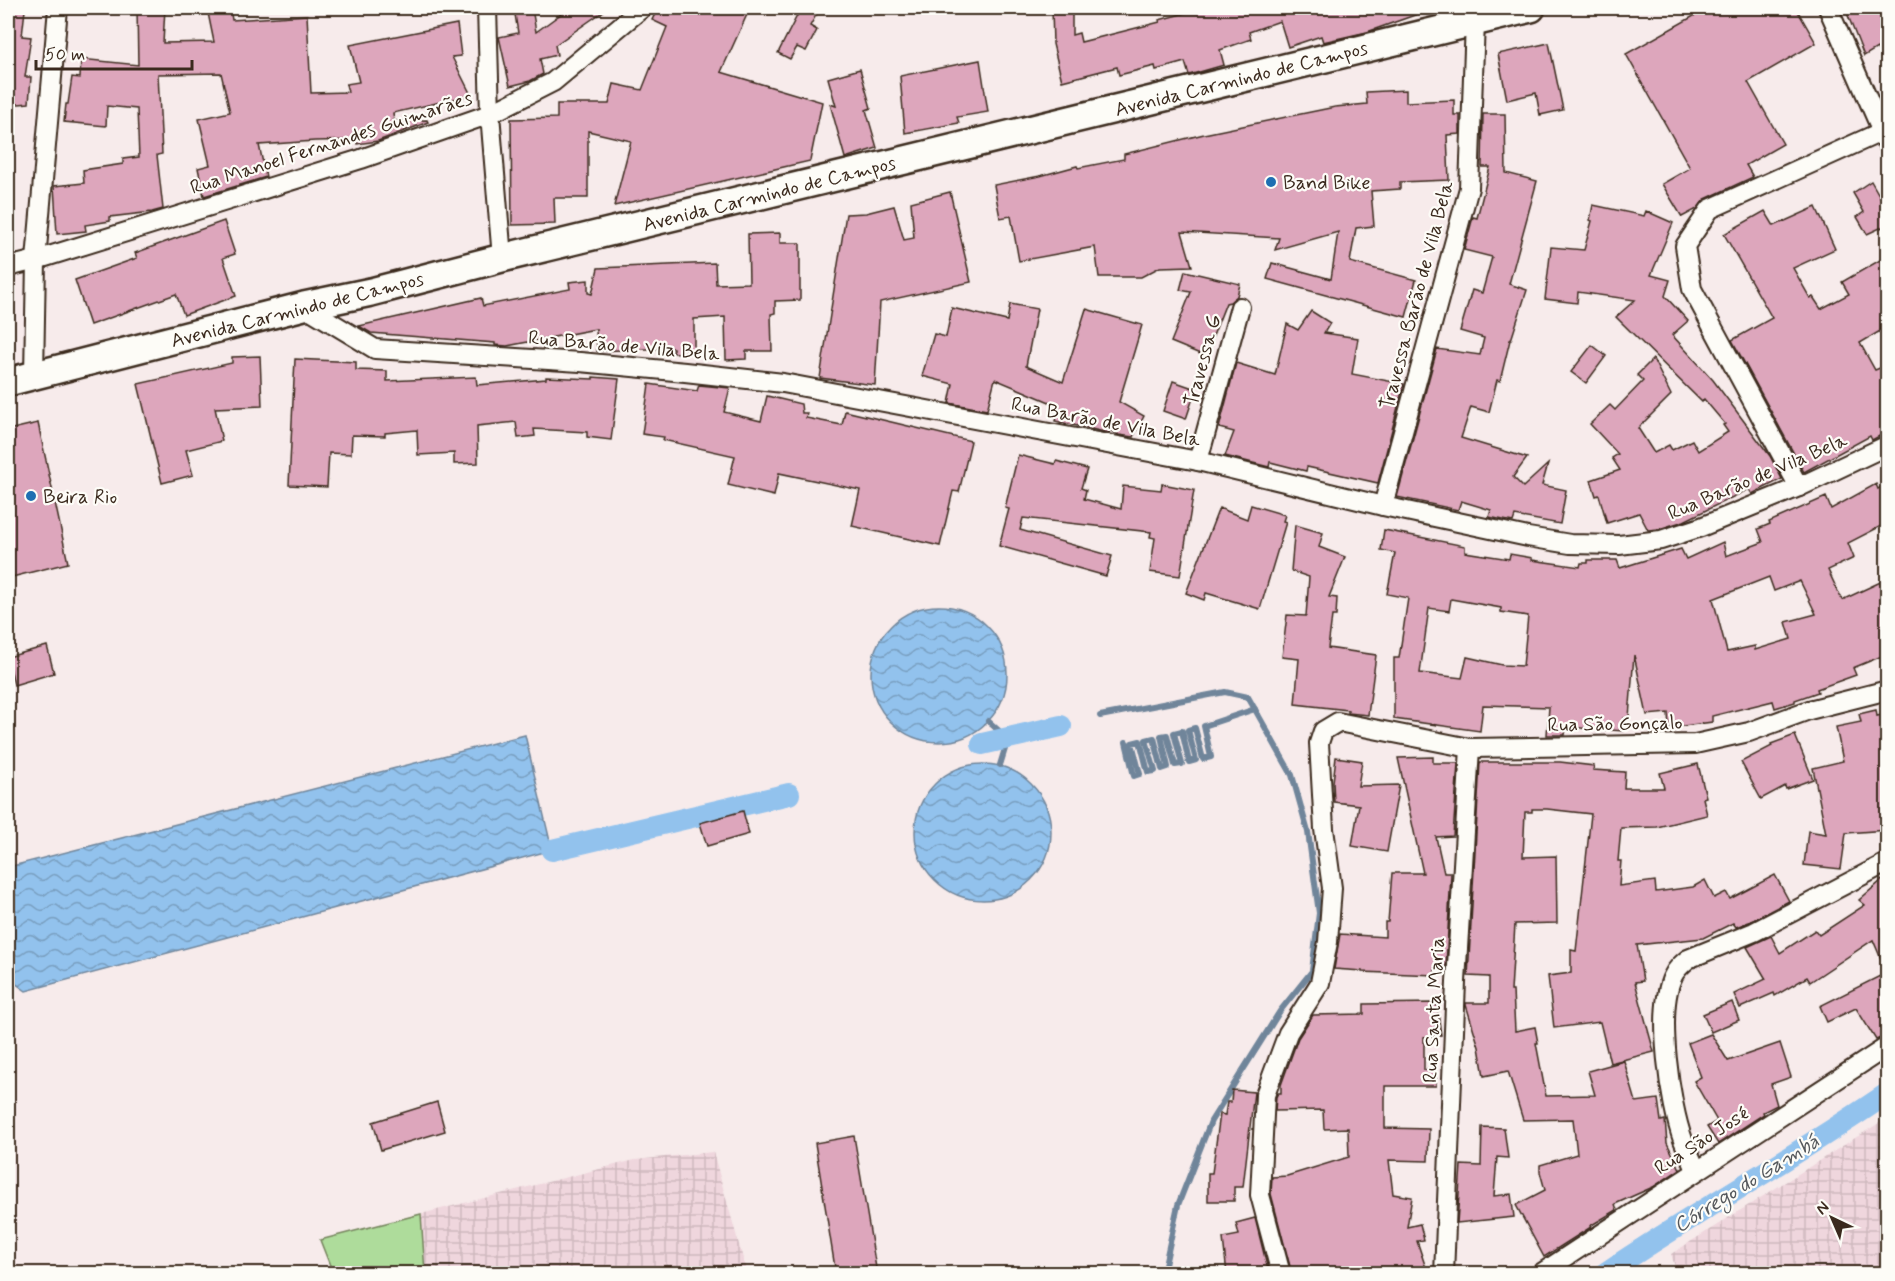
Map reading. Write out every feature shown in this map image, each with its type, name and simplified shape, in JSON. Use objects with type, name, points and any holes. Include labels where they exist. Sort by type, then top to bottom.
[{"type":"main road","name":"Avenida Carmindo de Campos","points":[[8,382],[304,306],[371,292],[502,258],[1531,8]]},
{"type":"street","points":[[34,376],[36,260],[58,8]]},
{"type":"street","points":[[487,8],[490,114],[502,258]]},
{"type":"street","name":"Rua Manoel Fernandes Guimarães","points":[[8,267],[361,159],[490,114],[553,82],[642,8]]},
{"type":"street","points":[[1799,487],[1692,289],[1685,246],[1710,209],[1884,139],[1828,8]]},
{"type":"street","name":"Travessa Barão de Vila Bela","points":[[1383,506],[1469,188],[1475,21]]},
{"type":"street","name":"Rua Barão de Vila Bela","points":[[304,306],[375,349],[580,362],[783,383],[1198,461],[1383,506],[1570,544],[1619,545],[1661,540],[1701,527],[1799,487],[1887,445]]},
{"type":"street","name":"Travessa G","points":[[1198,461],[1240,307]]},
{"type":"street","name":"Rua São Gonçalo","points":[[1281,1274],[1260,1195],[1265,1095],[1287,1033],[1320,983],[1329,942],[1332,888],[1324,830],[1319,743],[1323,731],[1338,722],[1470,748],[1695,744],[1749,732],[1809,710],[1887,690]]},
{"type":"street","name":"Rua Santa Maria","points":[[1444,1274],[1456,982],[1470,748]]},
{"type":"street","points":[[1696,1170],[1682,1139],[1672,1094],[1665,1035],[1666,1000],[1672,977],[1688,959],[1754,932],[1887,862]]},
{"type":"street","name":"Rua São José","points":[[1540,1274],[1887,1046]]},
{"type":"shaded area","points":[[1887,1118],[1887,1273],[1677,1273],[1671,1254]]},
{"type":"shaded area","points":[[713,1152],[747,1273],[425,1273],[421,1214],[635,1160]]},
{"type":"green space","points":[[421,1214],[425,1273],[333,1273],[320,1240]]},
{"type":"water","points":[[939,606],[965,611],[977,617],[987,626],[996,636],[1002,648],[1007,674],[1002,700],[996,712],[987,722],[977,731],[965,737],[939,742],[913,737],[901,731],[891,722],[882,712],[876,700],[871,674],[876,648],[882,636],[891,626],[901,617],[913,611]]},
{"type":"water","points":[[525,735],[552,850],[26,991],[8,978],[8,867]]},
{"type":"water","points":[[983,764],[1009,769],[1021,775],[1031,784],[1040,794],[1046,806],[1051,832],[1046,858],[1040,870],[1031,880],[1021,889],[1009,895],[983,900],[957,895],[945,889],[935,880],[926,870],[920,858],[915,832],[920,806],[926,794],[935,784],[945,775],[957,769]]},
{"type":"building","points":[[8,8],[25,10],[22,36],[31,37],[25,77],[31,77],[29,103],[8,105]]},
{"type":"building","points":[[137,8],[165,8],[163,43],[214,42],[207,8],[230,8],[232,20],[307,15],[311,93],[348,92],[346,84],[359,82],[350,45],[457,24],[461,56],[452,57],[471,95],[393,113],[394,121],[427,120],[428,122],[378,141],[357,144],[357,140],[259,145],[266,177],[204,196],[198,168],[210,165],[199,119],[230,112],[221,73],[158,74],[162,154],[157,155],[163,209],[110,217],[110,221],[85,225],[86,231],[57,234],[54,186],[84,183],[83,170],[123,164],[123,159],[139,157],[137,109],[107,106],[106,126],[64,122],[72,77],[80,78],[81,59],[138,65]]},
{"type":"building","points":[[514,8],[532,8],[536,32],[569,8],[608,8],[555,45],[557,55],[540,59],[543,74],[530,81],[510,86],[499,37],[518,33]]},
{"type":"building","points":[[658,8],[750,8],[721,72],[822,102],[810,161],[614,206],[631,141],[588,131],[588,198],[554,198],[555,224],[512,225],[511,119],[557,118],[557,104],[609,104],[614,84],[642,90],[667,27],[652,20]]},
{"type":"building","points":[[801,8],[820,8],[810,26],[817,30],[806,51],[797,47],[790,59],[778,53]]},
{"type":"building","points":[[1052,8],[1072,8],[1072,35],[1079,33],[1081,42],[1204,8],[1428,8],[1429,10],[1367,32],[1323,42],[1321,36],[1288,47],[1280,21],[1249,32],[1251,39],[1220,50],[1224,65],[1189,75],[1185,62],[1156,70],[1155,66],[1119,75],[1117,67],[1062,81],[1053,44]]},
{"type":"building","points":[[1708,8],[1796,8],[1816,43],[1748,82],[1783,144],[1746,165],[1753,177],[1705,199],[1697,209],[1682,217],[1662,184],[1690,168],[1626,54]]},
{"type":"building","points":[[1845,8],[1887,8],[1887,67],[1877,48],[1864,56]]},
{"type":"building","points":[[1549,43],[1563,110],[1540,115],[1536,93],[1507,100],[1498,54]]},
{"type":"building","points":[[980,60],[988,112],[957,117],[959,123],[905,133],[900,76]]},
{"type":"building","points":[[860,69],[871,108],[866,110],[877,148],[845,158],[830,104],[836,106],[828,78]]},
{"type":"building","points":[[1406,90],[1406,102],[1454,100],[1454,115],[1460,115],[1460,134],[1447,135],[1449,180],[1400,182],[1400,189],[1371,191],[1374,226],[1356,228],[1350,262],[1416,280],[1406,317],[1267,279],[1272,263],[1331,279],[1338,232],[1275,250],[1279,238],[1182,232],[1192,266],[1160,267],[1141,277],[1099,277],[1095,247],[1019,261],[1011,216],[1000,218],[994,185],[1077,166],[1078,168],[1124,159],[1124,154],[1204,134],[1335,107],[1367,104],[1366,92]]},
{"type":"building","points":[[1483,114],[1505,114],[1506,173],[1537,181],[1509,284],[1527,290],[1510,340],[1500,381],[1497,380],[1489,412],[1471,407],[1461,438],[1527,458],[1513,477],[1523,487],[1548,464],[1542,485],[1566,490],[1560,524],[1515,516],[1513,522],[1489,517],[1491,510],[1461,501],[1458,510],[1397,497],[1437,349],[1480,355],[1484,338],[1460,331],[1472,290],[1482,293],[1492,257],[1464,250],[1473,217],[1477,218],[1490,167],[1482,167]]},
{"type":"building","points":[[1871,181],[1887,209],[1887,225],[1867,234],[1857,217],[1864,212],[1853,193]]},
{"type":"building","points":[[950,192],[971,282],[880,302],[875,385],[820,378],[846,214],[866,213],[894,206],[904,240],[914,238],[911,202]]},
{"type":"building","points":[[1593,205],[1644,216],[1646,211],[1673,223],[1651,275],[1670,280],[1665,296],[1688,321],[1672,335],[1713,380],[1770,456],[1782,479],[1752,494],[1749,489],[1684,521],[1659,529],[1648,530],[1639,513],[1607,523],[1599,495],[1596,496],[1591,480],[1620,470],[1612,458],[1618,454],[1590,424],[1610,405],[1615,410],[1643,381],[1637,375],[1653,359],[1671,395],[1638,428],[1654,453],[1669,445],[1672,450],[1692,440],[1698,451],[1728,432],[1723,425],[1725,424],[1704,399],[1702,402],[1616,317],[1635,300],[1578,292],[1577,303],[1545,299],[1551,247],[1584,250],[1592,221],[1590,220]]},
{"type":"building","points":[[1816,207],[1835,249],[1793,268],[1810,298],[1813,297],[1821,309],[1849,294],[1842,282],[1887,256],[1887,327],[1860,343],[1875,370],[1887,365],[1887,432],[1872,440],[1870,436],[1804,472],[1732,340],[1772,318],[1724,234],[1765,211],[1774,226]]},
{"type":"building","points":[[224,221],[235,254],[223,258],[236,296],[184,315],[176,294],[90,325],[75,280],[137,258],[135,253]]},
{"type":"building","points":[[780,233],[780,243],[800,243],[800,300],[775,301],[775,313],[771,314],[772,351],[746,351],[746,359],[726,360],[725,317],[694,319],[694,352],[673,353],[673,348],[597,351],[596,329],[507,346],[495,345],[495,343],[371,333],[359,326],[481,298],[483,306],[570,289],[569,282],[588,280],[588,293],[592,294],[598,268],[715,263],[716,284],[749,283],[748,234]]},
{"type":"building","points":[[1185,271],[1240,284],[1237,296],[1226,303],[1205,356],[1171,342],[1191,292],[1180,290]]},
{"type":"building","points":[[1010,304],[1037,309],[1026,366],[1063,382],[1086,309],[1142,325],[1119,402],[1144,416],[1133,437],[1119,435],[1110,430],[1109,433],[1055,421],[1059,406],[995,379],[987,410],[949,403],[953,384],[922,376],[934,334],[946,337],[952,308],[1007,321]]},
{"type":"building","points":[[1311,311],[1330,323],[1324,333],[1358,338],[1352,374],[1404,384],[1378,483],[1307,467],[1306,471],[1270,462],[1269,467],[1225,456],[1234,432],[1219,428],[1236,363],[1275,375],[1287,324],[1298,330]]},
{"type":"building","points":[[1592,345],[1606,356],[1586,383],[1571,372]]},
{"type":"building","points":[[260,356],[262,406],[215,408],[222,441],[186,450],[193,475],[162,483],[138,384],[232,363],[232,357]]},
{"type":"building","points":[[295,359],[356,362],[356,370],[387,371],[387,381],[476,377],[477,385],[546,379],[546,377],[619,379],[611,440],[587,437],[587,432],[534,429],[535,436],[518,438],[516,422],[477,426],[478,463],[454,464],[454,453],[418,455],[417,430],[385,433],[385,436],[352,435],[351,454],[329,453],[327,487],[289,485]]},
{"type":"building","points":[[1173,381],[1196,389],[1186,419],[1163,411]]},
{"type":"building","points":[[649,384],[697,391],[699,385],[730,388],[724,412],[761,421],[767,396],[801,404],[802,413],[807,413],[806,418],[842,425],[845,411],[971,441],[959,492],[953,491],[940,546],[852,526],[860,490],[779,473],[774,496],[728,485],[735,456],[663,440],[664,437],[642,434]]},
{"type":"building","name":"Beira Rio","points":[[38,423],[68,563],[8,578],[8,430]]},
{"type":"building","points":[[1018,455],[1087,469],[1081,488],[1086,490],[1084,499],[1121,509],[1123,486],[1161,490],[1162,484],[1194,490],[1180,576],[1150,572],[1155,538],[1150,537],[1151,532],[1023,518],[1020,530],[1112,556],[1106,576],[999,546],[1009,509],[1005,508]]},
{"type":"building","points":[[1887,483],[1887,523],[1848,543],[1854,558],[1828,570],[1842,600],[1887,579],[1887,654],[1853,668],[1856,675],[1817,689],[1818,692],[1795,700],[1795,702],[1775,708],[1773,701],[1712,716],[1712,722],[1669,728],[1668,713],[1647,715],[1634,655],[1629,717],[1624,718],[1624,731],[1566,727],[1565,735],[1547,735],[1549,707],[1483,705],[1480,731],[1394,719],[1394,658],[1399,658],[1408,598],[1387,594],[1395,553],[1381,550],[1384,530],[1465,546],[1465,552],[1509,559],[1510,554],[1532,558],[1532,560],[1580,567],[1581,563],[1588,563],[1588,560],[1617,560],[1620,568],[1681,549],[1686,559],[1723,542],[1726,556],[1763,542],[1758,529],[1770,524],[1769,522],[1826,497],[1831,509],[1876,484],[1878,489]],"holes":[[[1769,577],[1774,591],[1800,581],[1816,614],[1786,622],[1791,639],[1755,650],[1755,646],[1727,652],[1713,599]],[[1451,599],[1501,608],[1501,612],[1528,616],[1523,666],[1502,665],[1467,657],[1462,678],[1420,673],[1429,608],[1449,611]]]},
{"type":"building","points":[[1251,505],[1285,515],[1283,521],[1286,522],[1260,609],[1206,593],[1204,600],[1186,593],[1219,508],[1247,519]]},
{"type":"building","points":[[1295,525],[1323,533],[1319,547],[1345,557],[1329,597],[1337,598],[1336,616],[1332,616],[1328,648],[1376,655],[1368,715],[1348,713],[1348,710],[1295,704],[1299,659],[1282,657],[1287,615],[1306,616],[1309,577],[1291,571]]},
{"type":"building","points":[[47,646],[54,673],[14,685],[8,657]]},
{"type":"building","points":[[1876,710],[1877,716],[1887,714],[1887,830],[1846,833],[1841,869],[1804,865],[1808,831],[1826,834],[1813,768],[1843,761],[1836,727],[1861,722],[1859,714]]},
{"type":"building","points":[[1795,735],[1813,779],[1786,789],[1785,786],[1761,799],[1741,762],[1772,746],[1771,744]]},
{"type":"building","points":[[1336,757],[1362,761],[1358,786],[1399,785],[1387,852],[1352,846],[1359,805],[1334,802],[1333,782]]},
{"type":"building","points":[[1433,757],[1433,763],[1458,763],[1453,836],[1436,837],[1444,873],[1451,873],[1446,967],[1435,967],[1435,975],[1334,969],[1340,934],[1385,937],[1392,873],[1423,873],[1398,758]]},
{"type":"building","points":[[1480,762],[1560,762],[1594,766],[1593,770],[1625,772],[1624,788],[1664,788],[1660,773],[1698,764],[1706,797],[1703,798],[1707,815],[1657,827],[1621,828],[1618,861],[1621,861],[1619,886],[1655,881],[1656,892],[1693,887],[1705,880],[1714,898],[1726,892],[1730,899],[1775,875],[1789,901],[1749,922],[1736,927],[1733,923],[1703,938],[1637,945],[1643,981],[1635,982],[1654,1052],[1610,1063],[1600,1022],[1554,1028],[1548,976],[1571,973],[1571,950],[1576,951],[1591,814],[1547,809],[1532,809],[1532,812],[1525,812],[1523,857],[1556,856],[1557,923],[1515,924],[1511,991],[1513,991],[1515,1031],[1535,1027],[1546,1096],[1595,1095],[1588,1071],[1624,1061],[1636,1102],[1658,1099],[1661,1121],[1665,1120],[1667,1143],[1680,1169],[1653,1187],[1615,1204],[1617,1210],[1544,1257],[1516,1205],[1545,1190],[1540,1165],[1577,1154],[1573,1119],[1523,1120],[1508,1071],[1484,1076],[1479,1047],[1466,1005],[1466,1003],[1489,1003],[1489,977],[1468,976]]},
{"type":"building","points":[[743,811],[749,834],[707,846],[700,823]]},
{"type":"building","points":[[1887,876],[1887,973],[1873,940],[1810,982],[1807,977],[1775,996],[1774,993],[1740,1008],[1734,994],[1766,979],[1747,947],[1771,936],[1780,953],[1815,930],[1819,935],[1865,905],[1859,900]]},
{"type":"building","points":[[1880,976],[1887,992],[1887,1035],[1876,1040],[1856,1008],[1827,1022],[1820,1006]]},
{"type":"building","points":[[1732,1002],[1739,1020],[1711,1032],[1703,1014]]},
{"type":"building","points":[[1435,1003],[1441,1035],[1424,1037],[1424,1070],[1436,1070],[1436,1086],[1385,1086],[1385,1128],[1429,1129],[1428,1161],[1389,1160],[1393,1194],[1412,1197],[1407,1227],[1420,1224],[1424,1240],[1417,1241],[1428,1274],[1292,1274],[1271,1194],[1272,1177],[1287,1176],[1349,1157],[1348,1128],[1324,1129],[1323,1110],[1275,1111],[1276,1097],[1278,1093],[1281,1093],[1281,1085],[1298,1038],[1313,1015],[1364,1014],[1364,1004]]},
{"type":"building","points":[[1711,1034],[1728,1061],[1780,1043],[1791,1077],[1771,1084],[1777,1105],[1763,1112],[1764,1114],[1718,1144],[1707,1127],[1717,1121],[1694,1081],[1701,1077],[1688,1043]]},
{"type":"building","points":[[1232,1090],[1254,1092],[1243,1187],[1234,1187],[1234,1201],[1208,1201],[1208,1173],[1212,1173],[1220,1114],[1225,1115],[1227,1102],[1231,1102]]},
{"type":"building","points":[[437,1102],[445,1131],[381,1150],[373,1122]]},
{"type":"building","points":[[1482,1127],[1504,1128],[1508,1158],[1497,1157],[1494,1196],[1511,1194],[1514,1217],[1457,1223],[1461,1165],[1481,1166]]},
{"type":"building","points":[[854,1136],[877,1274],[836,1274],[815,1143]]},
{"type":"building","points":[[1255,1218],[1269,1274],[1227,1274],[1223,1238],[1239,1235],[1236,1223]]},
{"type":"waterway","points":[[1100,716],[1225,692],[1248,697],[1292,775],[1308,832],[1319,913],[1312,971],[1280,1011],[1211,1121],[1178,1205],[1163,1274]]},
{"type":"waterway","points":[[1126,742],[1134,776],[1140,774],[1132,743],[1140,741],[1148,772],[1155,771],[1146,740],[1154,738],[1162,769],[1168,767],[1161,736],[1167,735],[1175,765],[1182,764],[1174,733],[1182,731],[1189,762],[1196,760],[1188,730],[1195,728],[1203,759],[1211,757],[1204,726],[1255,709]]},
{"type":"waterway","points":[[988,721],[1008,739],[1000,765]]},
{"type":"waterway","points":[[982,744],[1061,726]]},
{"type":"waterway","points":[[552,850],[789,794]]},
{"type":"waterway","name":"Córrego do Gambá","points":[[1604,1274],[1888,1093]]},
{"type":"place","name":"Band Bike","points":[[1271,182]]},
{"type":"place","name":"Beira Rio","points":[[31,496]]}]
